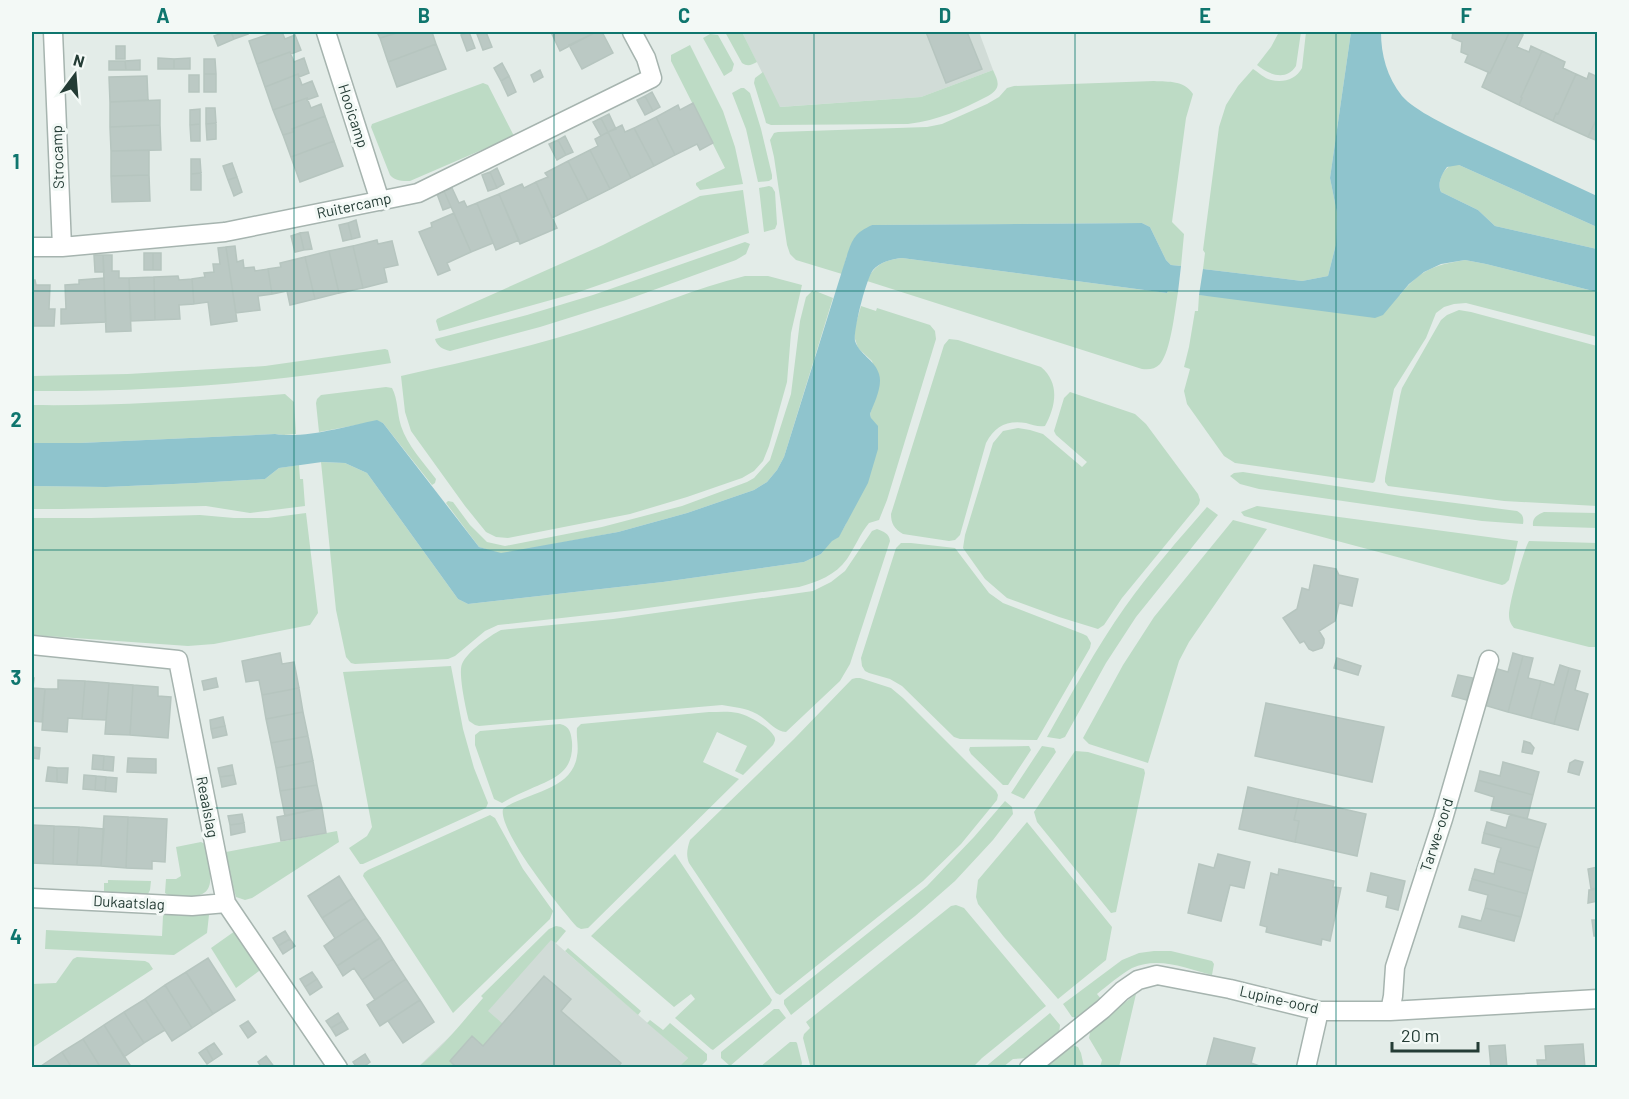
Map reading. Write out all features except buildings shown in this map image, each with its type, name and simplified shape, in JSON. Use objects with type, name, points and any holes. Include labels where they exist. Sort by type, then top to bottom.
[{"type":"street","name":"Strocamp","points":[[53,32],[62,247]]},
{"type":"street","name":"Hooicamp","points":[[326,32],[380,201]]},
{"type":"street","name":"Ruitercamp","points":[[32,247],[62,247],[225,232],[418,193],[652,78],[646,58],[632,32]]},
{"type":"street","name":"Reaalslag","points":[[32,645],[178,660],[226,903],[338,1068]]},
{"type":"street","name":"Tarwe-oord","points":[[1390,1011],[1395,967],[1443,819],[1489,660]]},
{"type":"street","name":"Dukaatslag","points":[[32,898],[192,906],[226,903]]},
{"type":"street","name":"Lupine-oord","points":[[1029,1068],[1122,991],[1138,980],[1157,975],[1230,989],[1319,1011],[1390,1011],[1598,999]]},
{"type":"street","points":[[1306,1068],[1319,1011]]},
{"type":"shaded area","points":[[742,32],[979,32],[993,70],[921,97],[779,107]]},
{"type":"shaded area","points":[[551,939],[688,1058],[679,1068],[417,1068]]},
{"type":"green space","points":[[725,32],[742,32],[757,62],[750,65],[742,63]]},
{"type":"green space","points":[[1279,32],[1301,32],[1296,66],[1292,71],[1282,75],[1266,71],[1257,65]]},
{"type":"green space","points":[[1306,32],[1351,32],[1330,178],[1337,213],[1336,244],[1328,276],[1302,281],[1203,269],[1205,253],[1203,250],[1219,127],[1226,105],[1238,86],[1253,69],[1266,78],[1276,81],[1289,79],[1296,75],[1302,68]]},
{"type":"green space","points":[[710,34],[718,35],[734,64],[732,71],[724,76],[703,38]]},
{"type":"green space","points":[[690,45],[723,111],[735,147],[743,184],[700,190],[696,185],[725,168],[671,61],[671,55]]},
{"type":"green space","points":[[993,70],[998,85],[988,96],[949,114],[908,124],[771,125],[766,123],[754,83],[755,78],[763,72],[780,107],[921,97]]},
{"type":"green space","points":[[1154,81],[1181,84],[1193,94],[1186,118],[1172,222],[1184,234],[1181,266],[1171,265],[1166,260],[1150,227],[1142,223],[872,225],[847,255],[842,274],[796,260],[790,254],[770,140],[774,133],[927,127],[942,124],[987,104],[999,97],[1007,88],[1014,86]]},
{"type":"green space","points":[[483,83],[488,85],[514,136],[410,181],[392,177],[371,127],[372,124]]},
{"type":"green space","points":[[741,88],[750,93],[761,129],[772,175],[769,181],[758,182],[746,129],[732,93]]},
{"type":"green space","points":[[1451,165],[1459,165],[1597,227],[1597,249],[1495,226],[1478,210],[1441,192],[1441,177]]},
{"type":"green space","points":[[769,186],[775,192],[777,224],[775,229],[764,232],[759,188]]},
{"type":"green space","points":[[743,190],[749,233],[576,293],[439,331],[437,319],[603,245],[700,196]]},
{"type":"green space","points":[[745,242],[750,244],[746,254],[736,260],[626,300],[540,327],[450,351],[440,347],[435,339],[593,295]]},
{"type":"green space","points":[[902,258],[1167,293],[1168,291],[1178,292],[1167,350],[1158,366],[1152,369],[1142,369],[867,281],[880,264]]},
{"type":"green space","points":[[1465,260],[1597,292],[1597,337],[1466,303],[1444,307],[1436,313],[1426,338],[1394,389],[1373,483],[1235,463],[1224,456],[1187,404],[1184,391],[1190,369],[1184,367],[1195,311],[1198,311],[1199,295],[1400,295],[1414,280],[1428,270]]},
{"type":"green space","points":[[745,276],[768,276],[802,285],[791,333],[787,382],[769,446],[763,461],[754,471],[742,478],[630,514],[508,538],[496,537],[486,532],[465,506],[411,431],[405,412],[401,376],[552,339],[708,286]]},
{"type":"green space","points":[[813,290],[833,298],[784,457],[767,482],[754,490],[687,513],[618,532],[501,554],[479,547],[446,503],[453,502],[470,525],[487,542],[505,546],[602,527],[682,506],[754,478],[770,460],[791,394],[800,321],[806,297]]},
{"type":"green space","points":[[861,306],[876,311],[877,308],[930,325],[935,331],[936,339],[879,520],[869,523],[843,565],[832,574],[799,587],[633,610],[498,625],[485,631],[455,656],[448,659],[355,664],[346,657],[336,610],[321,462],[345,463],[367,473],[458,599],[468,604],[663,582],[804,562],[821,554],[832,540],[839,536],[846,524],[871,418],[870,414],[879,386],[872,361],[858,348],[855,339],[854,330]]},
{"type":"green space","points":[[1459,310],[1597,346],[1597,506],[1504,501],[1388,486],[1385,482],[1402,388],[1441,320]]},
{"type":"green space","points":[[949,339],[1041,367],[1054,387],[1054,403],[1045,426],[1013,422],[993,432],[986,443],[960,535],[955,540],[949,541],[903,534],[894,526],[891,514],[944,345]]},
{"type":"green space","points":[[388,350],[391,363],[302,376],[167,388],[32,391],[32,376],[128,374],[265,366]]},
{"type":"green space","points":[[392,388],[394,392],[401,426],[407,440],[436,479],[432,485],[383,423],[378,421],[319,432],[316,403],[321,395]]},
{"type":"green space","points":[[1070,392],[1135,414],[1146,424],[1198,494],[1200,500],[1122,598],[1104,625],[1098,629],[1007,598],[985,579],[963,548],[993,443],[1003,431],[1018,428],[1043,434],[1082,467],[1087,462],[1054,431],[1064,398]]},
{"type":"green space","points":[[285,394],[294,402],[296,434],[32,443],[32,405],[95,405]]},
{"type":"green space","points":[[299,465],[300,479],[303,479],[305,506],[250,513],[206,506],[32,509],[32,486],[106,487],[265,479],[279,468]]},
{"type":"green space","points":[[1243,472],[1517,511],[1523,516],[1523,524],[1482,521],[1259,489],[1240,484],[1230,476]]},
{"type":"green space","points":[[1257,506],[1518,541],[1509,580],[1502,585],[1244,516],[1241,512]]},
{"type":"green space","points":[[1207,507],[1218,515],[1136,617],[1106,663],[1065,737],[1060,739],[1047,737],[1094,655],[1125,607]]},
{"type":"green space","points":[[1544,512],[1597,513],[1597,528],[1533,526],[1536,517]]},
{"type":"green space","points":[[306,513],[318,613],[310,625],[214,644],[188,646],[32,635],[32,518],[200,515],[268,518]]},
{"type":"green space","points":[[1233,520],[1267,529],[1189,642],[1179,661],[1148,763],[1089,744],[1083,738],[1123,665],[1154,617]]},
{"type":"green space","points":[[877,529],[887,534],[890,541],[850,664],[840,681],[786,732],[753,712],[722,705],[479,726],[469,721],[464,701],[462,664],[479,645],[501,630],[613,619],[813,591],[831,582],[845,571],[872,531]]},
{"type":"green space","points":[[1529,541],[1597,543],[1597,647],[1514,628],[1512,625],[1509,615],[1511,600]]},
{"type":"green space","points":[[901,543],[955,548],[989,593],[1003,603],[1087,636],[1091,643],[1090,648],[1037,740],[954,737],[902,686],[890,679],[865,671],[861,658],[896,548]]},
{"type":"green space","points":[[451,666],[463,729],[474,768],[488,803],[486,808],[360,864],[349,848],[367,836],[372,827],[343,672]]},
{"type":"green space","points":[[856,678],[891,688],[903,698],[996,791],[997,800],[961,844],[923,881],[780,995],[776,993],[689,863],[688,846],[690,840],[852,679]]},
{"type":"green space","points":[[709,712],[735,712],[747,716],[763,725],[771,733],[775,739],[773,745],[743,775],[735,771],[747,746],[717,732],[703,762],[739,779],[588,928],[577,927],[545,888],[520,851],[504,820],[503,809],[567,777],[577,756],[577,728],[581,724]]},
{"type":"green space","points":[[560,724],[568,728],[572,753],[560,774],[502,803],[494,799],[475,745],[475,735],[480,731]]},
{"type":"green space","points":[[1029,746],[1031,750],[1008,785],[1003,785],[969,750],[970,747]]},
{"type":"green space","points":[[1042,746],[1054,748],[1056,752],[1024,799],[1011,793]]},
{"type":"green space","points":[[1075,751],[1088,752],[1144,769],[1116,912],[1111,913],[1037,822],[1034,812]]},
{"type":"green space","points":[[1005,801],[1012,807],[1013,814],[993,840],[955,881],[791,1015],[784,1000],[927,886]]},
{"type":"green space","points":[[490,815],[495,818],[523,869],[553,911],[550,919],[453,1013],[363,876],[368,870]]},
{"type":"green space","points":[[1027,822],[1112,927],[1106,960],[1058,999],[1004,937],[978,904],[976,897],[978,880]]},
{"type":"green space","points":[[337,831],[339,842],[252,898],[245,900],[236,897],[226,852]]},
{"type":"green space","points":[[201,842],[205,844],[208,858],[209,888],[196,896],[168,895],[165,893],[166,879],[176,879],[181,876],[176,847]]},
{"type":"green space","points":[[675,854],[772,1000],[713,1050],[675,1018],[695,999],[691,994],[674,1007],[591,936]]},
{"type":"green space","points":[[108,880],[151,881],[150,890],[145,895],[104,892],[104,883],[108,883]]},
{"type":"green space","points":[[951,906],[964,908],[1046,1006],[973,1067],[813,1068],[810,1065],[803,1038],[810,1028],[806,1022]]},
{"type":"green space","points":[[166,913],[209,915],[207,933],[174,955],[45,949],[46,930],[162,936],[163,916]]},
{"type":"green space","points":[[556,926],[566,931],[556,943],[551,940],[488,1011],[503,1024],[483,1046],[472,1036],[450,1061],[457,1067],[417,1068],[452,1034],[483,998],[481,996],[549,929]]},
{"type":"green space","points":[[235,931],[259,968],[259,971],[236,988],[211,948]]},
{"type":"green space","points":[[568,948],[641,1011],[638,1015],[565,951]]},
{"type":"green space","points":[[1171,951],[1212,961],[1214,964],[1212,975],[1172,964],[1152,963],[1132,968],[1114,980],[1097,994],[1101,999],[1100,1003],[1079,1018],[1072,1017],[1063,1004],[1122,960],[1139,953]]},
{"type":"green space","points":[[77,957],[145,961],[153,969],[32,1048],[32,984],[56,983],[73,959]]},
{"type":"green space","points":[[1136,994],[1119,1067],[1100,1067],[1102,1060],[1089,1038],[1091,1028]]},
{"type":"green space","points":[[774,1009],[779,1009],[786,1018],[730,1066],[721,1058],[721,1052]]},
{"type":"green space","points":[[1050,1013],[1060,1025],[1059,1034],[1029,1058],[1013,1059],[1003,1067],[984,1068]]},
{"type":"green space","points":[[650,1020],[663,1030],[670,1023],[707,1054],[707,1060],[700,1067],[679,1067],[688,1058],[647,1023]]},
{"type":"green space","points":[[790,1042],[797,1043],[801,1067],[760,1067]]},
{"type":"green space","points":[[1072,1045],[1078,1047],[1084,1067],[1043,1068]]},
{"type":"water","points":[[1351,32],[1381,32],[1382,49],[1389,73],[1402,96],[1415,107],[1468,136],[1597,196],[1597,227],[1459,165],[1447,167],[1440,182],[1441,192],[1478,210],[1495,226],[1597,249],[1597,292],[1465,260],[1441,264],[1424,272],[1409,284],[1383,315],[1375,318],[1199,295],[1203,269],[1302,281],[1328,276],[1336,244],[1337,213],[1330,178]]},
{"type":"water","points":[[1142,223],[1150,227],[1166,260],[1171,265],[1181,266],[1178,292],[1168,291],[1167,293],[902,258],[886,261],[873,270],[861,305],[855,341],[879,374],[879,389],[870,414],[878,426],[878,449],[868,483],[839,537],[832,541],[821,554],[804,562],[663,582],[468,604],[458,599],[367,473],[345,463],[322,462],[279,468],[265,479],[106,487],[32,486],[32,443],[299,435],[377,420],[383,423],[479,547],[501,553],[618,532],[687,513],[754,490],[767,482],[777,470],[784,457],[849,249],[855,237],[866,228],[872,225]]}]
